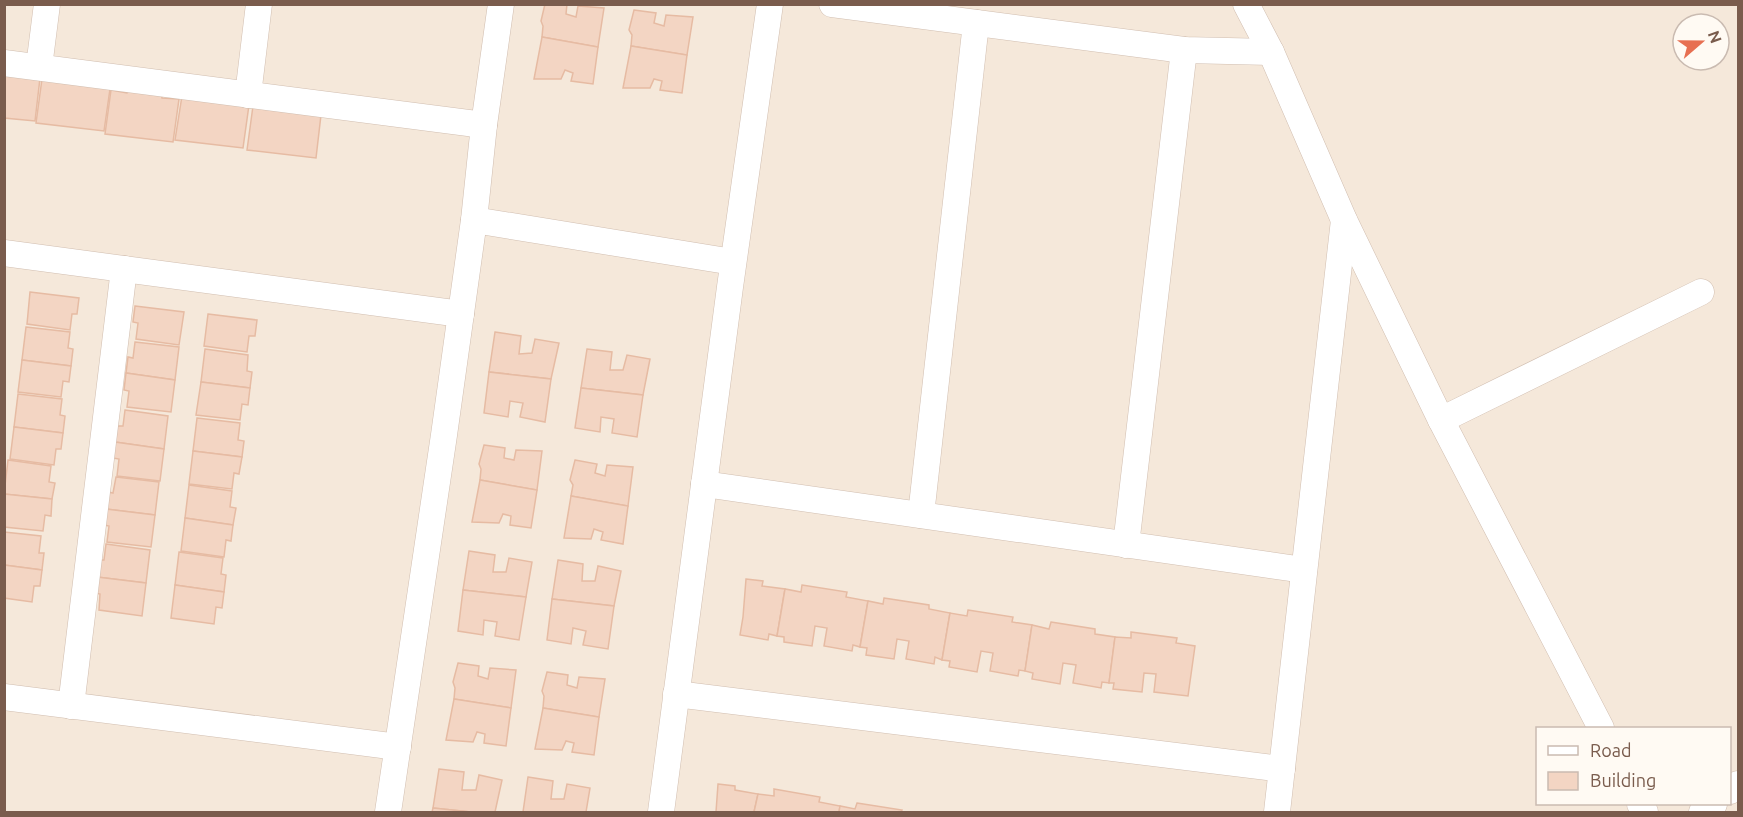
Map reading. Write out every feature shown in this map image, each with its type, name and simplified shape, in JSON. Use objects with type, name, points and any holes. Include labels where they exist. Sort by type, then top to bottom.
[{"type":"street","points":[[39,68],[47,4]]},
{"type":"street","points":[[248,95],[259,4]]},
{"type":"street","points":[[388,813],[461,314],[501,4]]},
{"type":"street","points":[[661,813],[770,4]]},
{"type":"street","points":[[832,4],[1184,50],[1271,52]]},
{"type":"street","points":[[1246,4],[1271,52],[1344,220],[1441,420],[1600,727]]},
{"type":"street","points":[[921,515],[976,23]]},
{"type":"street","points":[[1126,544],[1184,50]]},
{"type":"street","points":[[4,63],[484,125]]},
{"type":"street","points":[[474,220],[734,262]]},
{"type":"street","points":[[1277,813],[1344,220]]},
{"type":"street","points":[[4,253],[461,314]]},
{"type":"street","points":[[71,706],[124,269]]},
{"type":"street","points":[[1441,420],[1701,292]]},
{"type":"street","points":[[704,484],[1304,570]]},
{"type":"street","points":[[676,694],[1282,769]]},
{"type":"street","points":[[4,697],[398,747]]},
{"type":"shaded area","points":[[5,5],[1738,5],[1738,812],[5,812]]},
{"type":"building","points":[[545,4],[567,4],[566,14],[576,17],[578,6],[604,8],[598,47],[542,37],[541,21]]},
{"type":"building","points":[[634,10],[656,13],[654,23],[664,26],[666,15],[693,17],[687,55],[631,46],[632,35],[629,30]]},
{"type":"building","points":[[542,37],[598,47],[593,84],[571,81],[573,73],[565,70],[561,79],[534,79]]},
{"type":"building","points":[[631,46],[687,55],[682,93],[660,90],[662,81],[654,79],[650,88],[623,88]]},
{"type":"building","points":[[4,69],[40,78],[35,121],[4,118]]},
{"type":"building","points":[[42,79],[110,89],[104,131],[36,123]]},
{"type":"building","points":[[130,88],[161,93],[162,98],[179,99],[173,142],[105,134],[111,90],[127,93]]},
{"type":"building","points":[[182,96],[249,105],[243,148],[175,140]]},
{"type":"building","points":[[253,106],[321,115],[316,158],[247,150]]},
{"type":"building","points":[[30,292],[79,298],[77,314],[72,314],[70,330],[27,324]]},
{"type":"building","points":[[135,306],[184,312],[179,345],[136,339],[138,323],[133,322]]},
{"type":"building","points":[[208,314],[257,320],[255,336],[249,336],[247,352],[204,346]]},
{"type":"building","points":[[26,327],[70,332],[68,348],[73,349],[71,366],[22,360]]},
{"type":"building","points":[[495,332],[521,336],[519,354],[532,353],[535,339],[559,343],[551,379],[489,372]]},
{"type":"building","points":[[135,342],[179,347],[175,380],[126,373],[128,357],[133,358]]},
{"type":"building","points":[[205,349],[248,355],[247,371],[252,372],[250,388],[201,382]]},
{"type":"building","points":[[587,349],[612,352],[610,370],[623,370],[627,355],[650,359],[643,395],[581,388]]},
{"type":"building","points":[[22,360],[71,366],[69,382],[63,381],[61,397],[18,392]]},
{"type":"building","points":[[489,372],[551,379],[545,422],[520,417],[523,403],[510,401],[508,417],[484,413]]},
{"type":"building","points":[[126,373],[175,380],[171,412],[127,407],[129,391],[124,390]]},
{"type":"building","points":[[201,382],[250,388],[248,405],[242,404],[240,420],[196,415]]},
{"type":"building","points":[[581,388],[643,395],[637,437],[612,433],[614,419],[601,417],[600,432],[575,428]]},
{"type":"building","points":[[18,394],[62,399],[60,415],[65,416],[63,433],[14,427]]},
{"type":"building","points":[[125,410],[168,416],[164,449],[115,442],[117,426],[123,426]]},
{"type":"building","points":[[197,418],[240,423],[238,440],[244,441],[242,457],[193,451]]},
{"type":"building","points":[[14,427],[63,433],[61,449],[56,449],[54,465],[10,459]]},
{"type":"building","points":[[115,442],[164,449],[160,481],[117,476],[119,459],[113,458]]},
{"type":"building","points":[[484,445],[505,448],[504,458],[514,460],[516,450],[542,451],[537,490],[480,480],[479,464]]},
{"type":"building","points":[[193,451],[242,457],[239,474],[234,473],[232,489],[189,484]]},
{"type":"building","points":[[8,460],[51,466],[49,482],[55,483],[52,499],[4,494]]},
{"type":"building","points":[[575,460],[597,464],[595,473],[605,476],[607,465],[633,467],[628,506],[571,496],[573,485],[570,480]]},
{"type":"building","points":[[116,477],[159,482],[155,515],[106,509],[108,492],[113,493]]},
{"type":"building","points":[[480,480],[537,490],[531,528],[510,525],[511,516],[503,514],[499,523],[472,522]]},
{"type":"building","points":[[189,485],[232,491],[230,507],[236,508],[233,525],[185,518]]},
{"type":"building","points":[[4,494],[52,499],[51,516],[45,515],[43,531],[4,527]]},
{"type":"building","points":[[571,496],[628,506],[623,544],[601,540],[603,532],[594,529],[591,539],[564,538]]},
{"type":"building","points":[[106,509],[155,515],[151,547],[107,542],[109,526],[104,525]]},
{"type":"building","points":[[185,518],[233,525],[231,541],[226,540],[224,557],[181,551]]},
{"type":"building","points":[[4,532],[41,536],[39,553],[44,553],[42,570],[4,565]]},
{"type":"building","points":[[106,544],[150,550],[146,583],[97,577],[99,560],[104,560]]},
{"type":"building","points":[[469,551],[495,555],[493,572],[506,572],[509,558],[532,562],[526,597],[463,590]]},
{"type":"building","points":[[179,552],[223,558],[221,574],[226,575],[224,592],[175,585]]},
{"type":"building","points":[[558,560],[583,564],[582,581],[595,581],[598,566],[621,571],[614,606],[552,599]]},
{"type":"building","points":[[4,565],[42,570],[40,586],[34,586],[32,602],[4,598]]},
{"type":"building","points":[[97,577],[146,583],[142,616],[99,610],[100,594],[95,593]]},
{"type":"building","points":[[746,579],[763,581],[762,586],[785,589],[777,636],[769,634],[768,640],[740,635]]},
{"type":"building","points":[[175,585],[224,592],[222,608],[216,607],[214,624],[171,618]]},
{"type":"building","points":[[802,585],[847,592],[846,597],[868,601],[860,647],[853,645],[852,651],[824,646],[827,628],[815,626],[812,646],[784,642],[784,637],[777,636],[785,589],[801,592]]},
{"type":"building","points":[[463,590],[526,597],[519,640],[495,636],[497,622],[484,620],[483,635],[458,631]]},
{"type":"building","points":[[884,598],[929,605],[929,609],[950,613],[942,660],[935,657],[934,664],[906,659],[909,641],[897,639],[894,659],[866,655],[867,648],[860,647],[868,601],[883,604]]},
{"type":"building","points":[[552,599],[614,606],[608,649],[583,645],[586,631],[573,628],[571,644],[547,640]]},
{"type":"building","points":[[968,610],[1013,617],[1012,622],[1032,625],[1025,671],[1019,670],[1018,676],[990,671],[993,653],[981,651],[977,672],[949,667],[950,661],[942,660],[950,613],[967,616]]},
{"type":"building","points":[[1051,622],[1095,629],[1095,634],[1115,637],[1109,683],[1102,682],[1101,688],[1073,683],[1076,665],[1063,663],[1060,684],[1032,679],[1033,673],[1025,671],[1032,625],[1049,629]]},
{"type":"building","points":[[1131,632],[1177,638],[1176,643],[1195,646],[1188,696],[1154,692],[1156,674],[1144,673],[1142,692],[1113,689],[1114,683],[1109,683],[1115,637],[1131,638]]},
{"type":"building","points":[[458,663],[479,666],[478,676],[488,679],[490,668],[516,670],[511,708],[454,699],[453,682]]},
{"type":"building","points":[[547,672],[568,675],[567,685],[577,688],[579,677],[605,679],[599,717],[543,708],[542,691]]},
{"type":"building","points":[[454,699],[511,708],[506,746],[484,743],[485,734],[477,732],[473,742],[446,740]]},
{"type":"building","points":[[543,708],[599,717],[594,755],[572,752],[574,743],[566,741],[562,750],[535,749]]},
{"type":"building","points":[[439,769],[464,772],[462,790],[476,790],[479,775],[502,780],[495,812],[433,808]]},
{"type":"building","points":[[528,777],[553,781],[551,799],[564,799],[567,784],[590,788],[586,812],[523,812]]},
{"type":"building","points":[[718,784],[735,786],[735,790],[758,794],[754,812],[716,812]]},
{"type":"building","points":[[774,789],[820,797],[819,802],[840,806],[839,812],[754,812],[758,794],[774,796]]},
{"type":"building","points":[[857,803],[902,810],[901,812],[839,812],[840,806],[855,809]]},
{"type":"building","points":[[433,808],[471,812],[432,812]]}]
